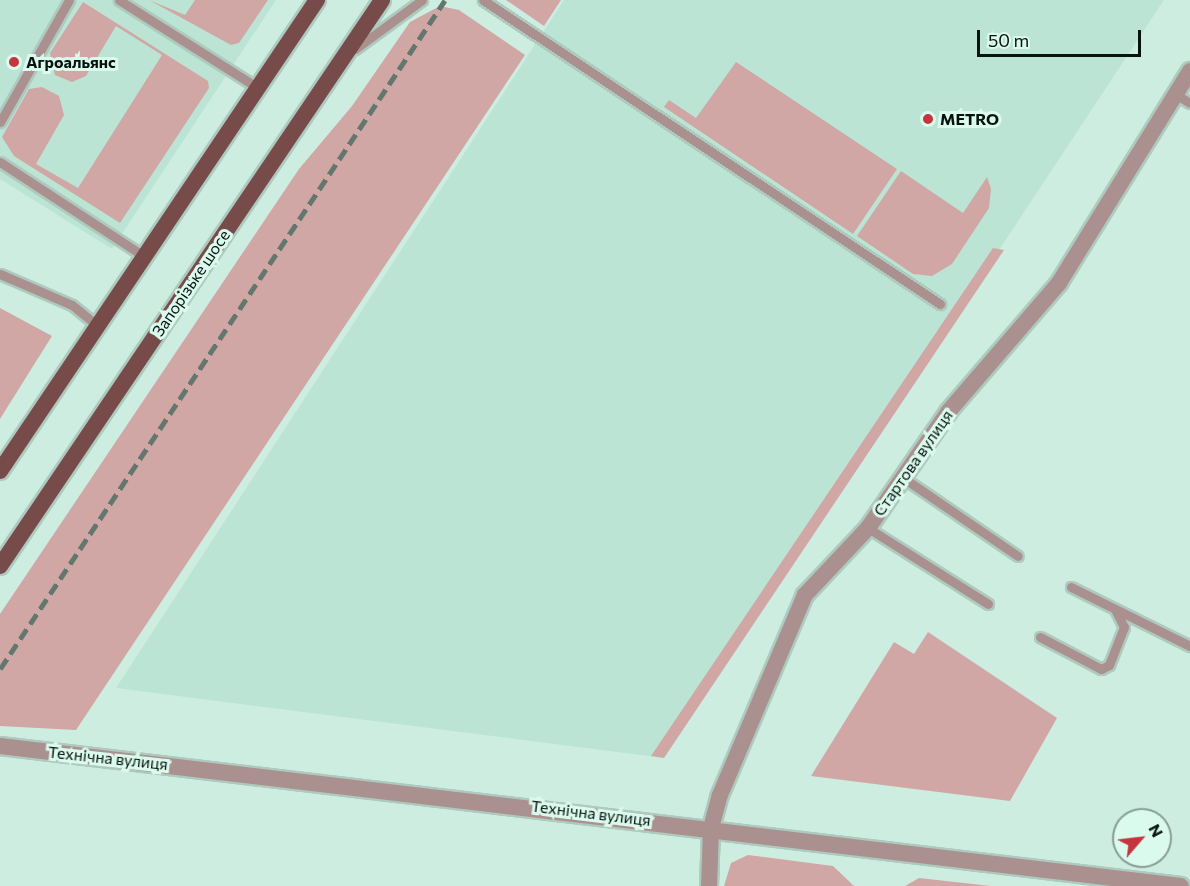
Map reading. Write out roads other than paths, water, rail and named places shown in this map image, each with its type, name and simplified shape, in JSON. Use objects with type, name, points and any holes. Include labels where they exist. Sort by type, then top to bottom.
[{"type":"main road","points":[[0,471],[317,0]]},
{"type":"main road","name":"Запорізьке шосе","points":[[0,566],[382,0]]},
{"type":"street","name":"Стартова вулиця","points":[[709,886],[711,828],[720,795],[805,595],[868,528],[948,411],[1059,283],[1190,71]]},
{"type":"street","name":"Технічна вулиця","points":[[0,746],[711,828],[1181,886]]},
{"type":"lane","points":[[0,122],[69,0]]},
{"type":"lane","points":[[119,0],[258,88]]},
{"type":"lane","points":[[346,56],[422,0]]},
{"type":"lane","points":[[482,0],[940,304]]},
{"type":"lane","points":[[1175,94],[1190,103]]},
{"type":"lane","points":[[0,162],[145,256]]},
{"type":"lane","points":[[0,274],[72,305],[98,326]]},
{"type":"lane","points":[[902,477],[1018,556]]},
{"type":"lane","points":[[868,528],[988,604]]},
{"type":"lane","points":[[1071,587],[1190,646]]},
{"type":"lane","points":[[1040,638],[1101,669],[1109,665],[1124,627],[1116,611]]},
{"type":"railway","points":[[0,669],[445,0]]},
{"type":"place","name":"Агроальянс","points":[[14,62]]},
{"type":"place","name":"METRO","points":[[928,119]]}]
